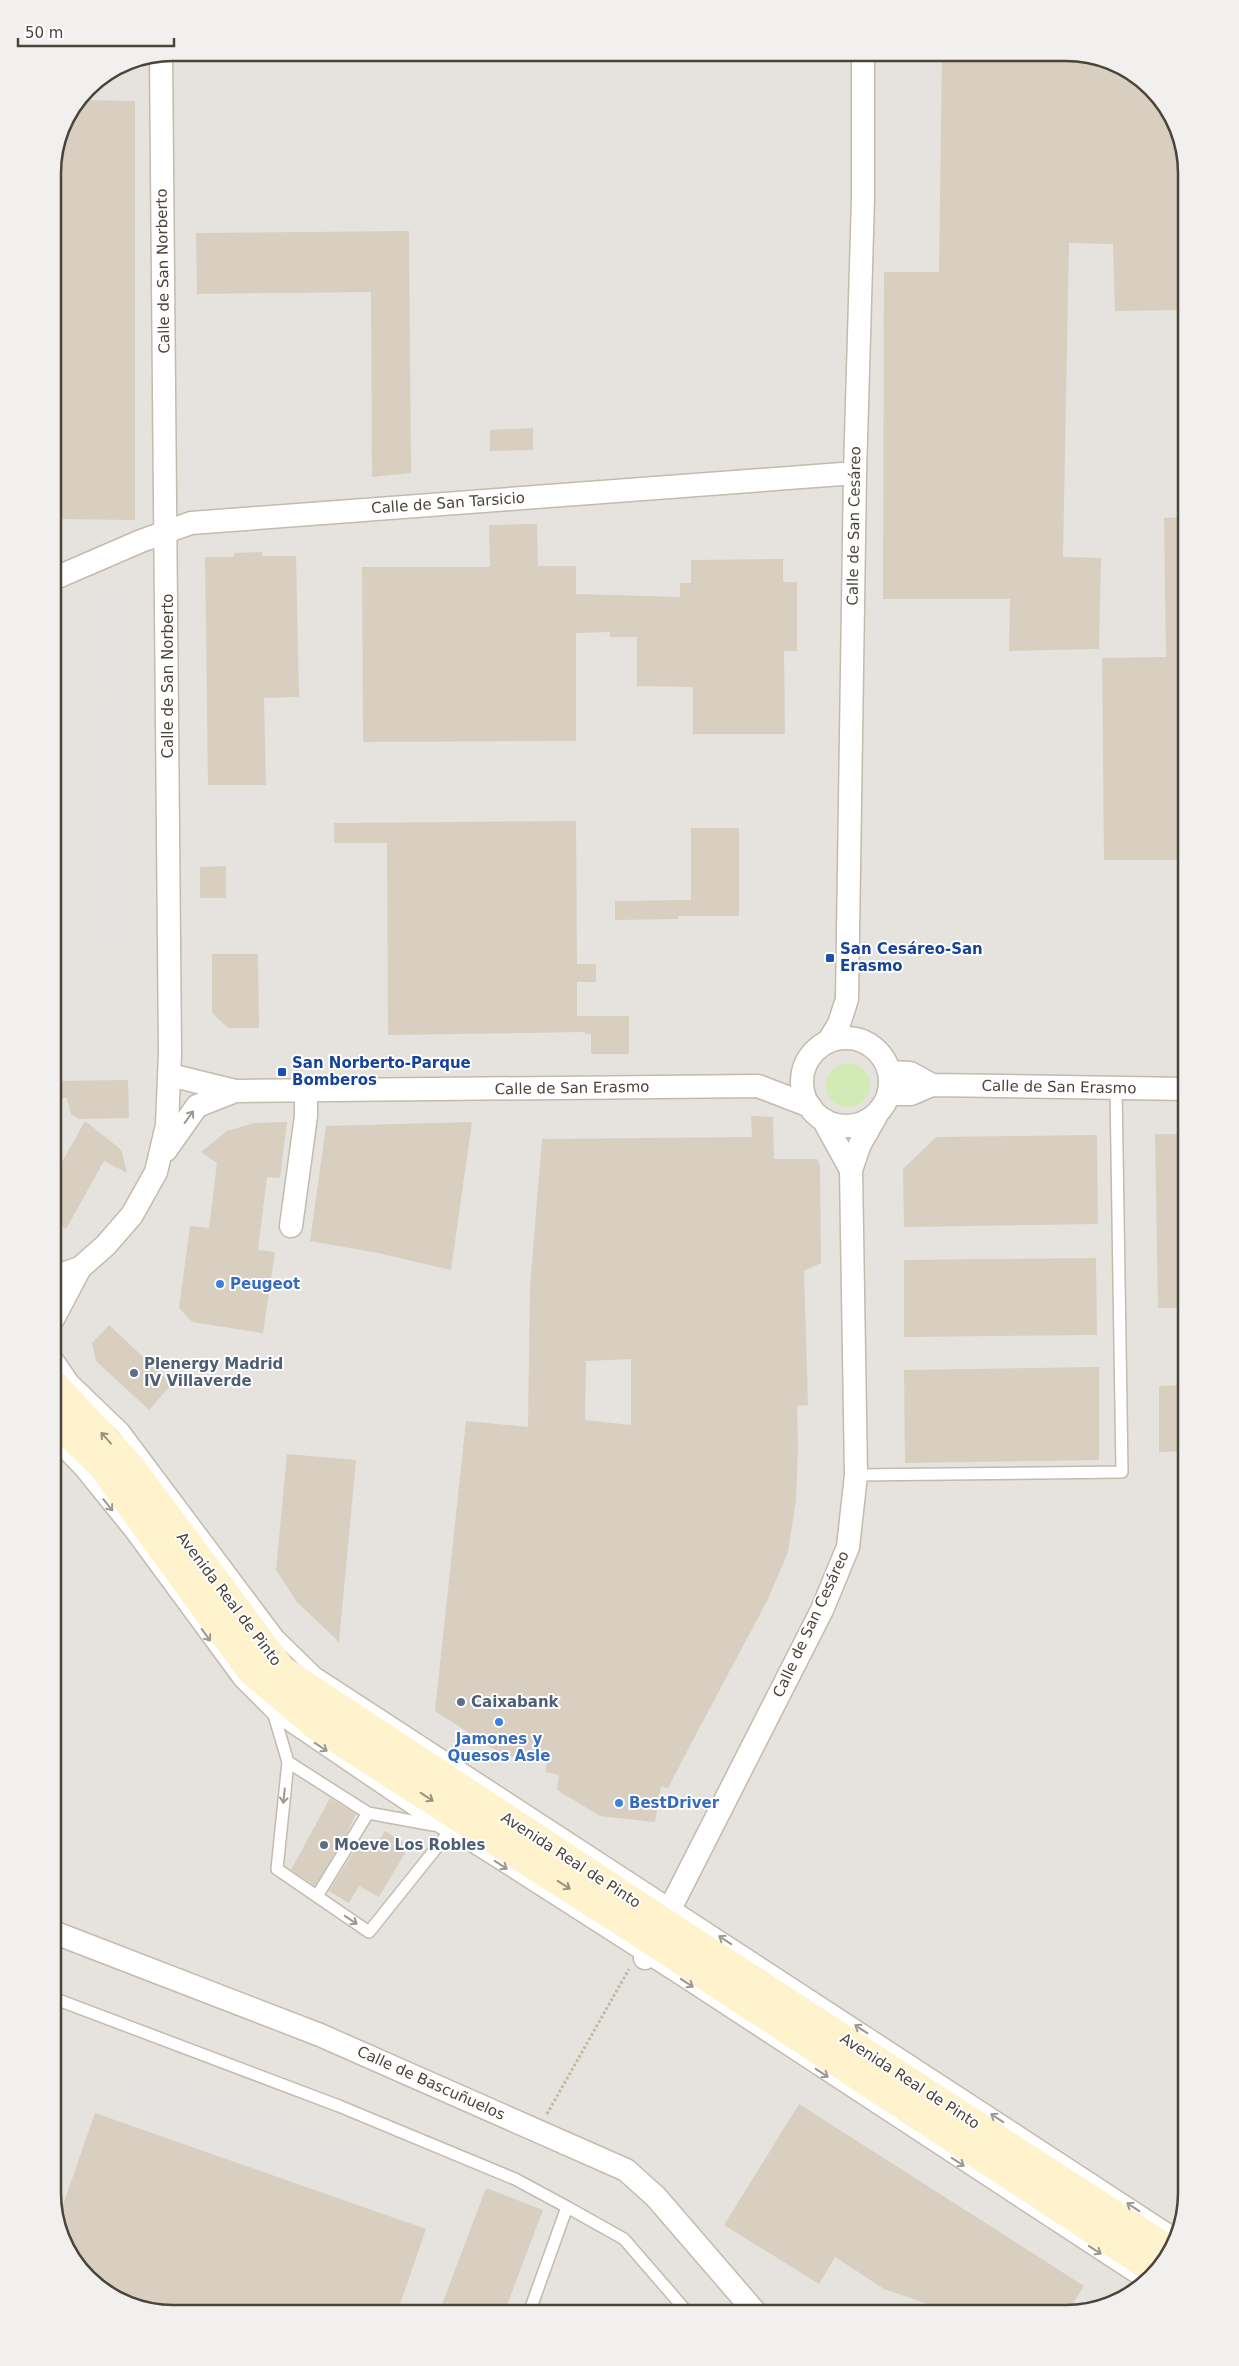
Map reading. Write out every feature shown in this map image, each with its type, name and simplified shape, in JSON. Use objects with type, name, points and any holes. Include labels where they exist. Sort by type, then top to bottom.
[{"type":"main road","name":"Avenida Real de Pinto","points":[[61,1392],[131,1467],[282,1670],[654,1936],[1150,2267]]},
{"type":"main road","name":"Avenida Real de Pinto","points":[[61,1427],[100,1465],[250,1670],[316,1726],[654,1936],[1163,2247]]},
{"type":"street","name":"Calle de San Cesáreo","points":[[828,1042],[839,1024],[847,999],[854,473],[863,198],[863,61]]},
{"type":"street","name":"Calle de San Norberto","points":[[61,1304],[80,1268],[106,1245],[132,1215],[152,1180],[161,1157],[167,1125],[170,1075],[167,532],[161,62]]},
{"type":"street","name":"Calle de San Tarsicio","points":[[61,576],[140,541],[191,523],[854,473]]},
{"type":"street","name":"Calle de San Cesáreo","points":[[847,999],[861,1040]]},
{"type":"street","points":[[848,1038],[861,1040],[879,1053],[889,1083],[885,1104],[876,1116],[862,1124],[850,1127],[836,1126],[817,1114],[802,1088],[806,1065],[818,1048],[828,1042],[848,1038]]},
{"type":"street","name":"Calle de San Erasmo","points":[[170,1075],[235,1091],[758,1086],[806,1065]]},
{"type":"street","name":"Calle de San Erasmo","points":[[889,1083],[910,1073],[932,1085],[1178,1089]]},
{"type":"street","name":"Calle de San Erasmo","points":[[758,1086],[817,1114]]},
{"type":"street","points":[[291,1226],[306,1116],[306,1090]]},
{"type":"street","name":"Calle de San Erasmo","points":[[161,1157],[197,1106],[235,1091]]},
{"type":"street","name":"Calle de San Cesáreo","points":[[817,1114],[851,1170]]},
{"type":"street","name":"Calle de San Cesáreo","points":[[654,1936],[822,1610],[848,1547],[856,1475],[851,1170],[860,1144],[876,1116]]},
{"type":"street","name":"Calle de San Norberto","points":[[61,1274],[80,1268]]},
{"type":"street","name":"Calle de Bascuñuelos","points":[[61,1935],[320,2034],[626,2170],[656,2197],[749,2305]]},
{"type":"lane","points":[[856,1475],[1122,1472],[1116,1088]]},
{"type":"lane","points":[[61,1364],[73,1381],[123,1430],[278,1636],[316,1673],[654,1936],[1138,2279]]},
{"type":"lane","points":[[61,1450],[82,1472],[132,1534],[240,1681],[274,1715],[436,1825],[654,1936],[1171,2231]]},
{"type":"lane","points":[[274,1715],[288,1762],[277,1869],[369,1932],[449,1832]]},
{"type":"lane","points":[[288,1762],[368,1813],[436,1825]]},
{"type":"lane","points":[[317,1896],[368,1813]]},
{"type":"lane","points":[[61,2001],[339,2106],[515,2179],[624,2239],[675,2305]]},
{"type":"lane","points":[[532,2305],[567,2207]]},
{"type":"path","points":[[546,2115],[654,1936]]},
{"type":"shaded area","points":[[1073,61],[1102,67],[1134,84],[1155,105],[1172,137],[1176,151],[1178,173],[1178,2193],[1176,2215],[1172,2229],[1159,2255],[1150,2267],[1134,2282],[1102,2299],[1073,2305],[166,2305],[137,2299],[111,2286],[99,2277],[84,2261],[70,2236],[63,2215],[61,2200],[61,166],[67,137],[76,117],[89,99],[117,76],[137,67],[158,62]]},
{"type":"shaded area","points":[[135,586],[136,948],[96,948],[94,709],[108,709],[108,693],[93,693],[92,601],[106,600],[106,588]]},
{"type":"shaded area","points":[[71,961],[70,1041],[61,1041],[61,962]]},
{"type":"shaded area","points":[[61,1065],[100,1065],[100,1078],[61,1077]]},
{"type":"shaded area","points":[[136,2067],[411,2165],[393,2216],[119,2118]]},
{"type":"green space","points":[[852,1063],[864,1069],[869,1076],[869,1094],[864,1101],[857,1106],[844,1107],[836,1104],[829,1097],[826,1081],[829,1073],[836,1066]]},
{"type":"building","points":[[942,61],[1073,61],[1088,63],[1102,67],[1128,80],[1155,105],[1172,137],[1177,158],[1178,310],[1115,311],[1113,244],[1069,243],[1063,557],[1101,558],[1099,649],[1009,651],[1010,599],[883,599],[884,272],[939,272]]},
{"type":"building","points":[[88,100],[135,101],[135,520],[61,519],[61,166],[67,137],[76,117]]},
{"type":"building","points":[[409,231],[411,473],[372,477],[371,292],[197,294],[196,233]]},
{"type":"building","points":[[533,428],[533,450],[490,451],[490,430]]},
{"type":"building","points":[[1178,517],[1178,860],[1104,860],[1102,658],[1166,657],[1164,518]]},
{"type":"building","points":[[537,524],[538,566],[576,566],[576,594],[680,597],[680,583],[691,583],[691,560],[783,559],[783,582],[797,582],[797,651],[784,651],[785,734],[693,734],[693,687],[637,686],[637,637],[610,637],[610,632],[576,633],[576,741],[363,742],[362,567],[490,567],[489,525]]},
{"type":"building","points":[[262,552],[262,556],[296,556],[299,697],[264,698],[266,785],[208,785],[205,557],[234,557],[234,553]]},
{"type":"building","points":[[576,821],[577,964],[596,964],[596,982],[577,982],[577,1016],[629,1016],[629,1054],[591,1054],[591,1034],[585,1034],[585,1032],[388,1035],[387,843],[334,843],[334,823]]},
{"type":"building","points":[[691,828],[739,828],[739,916],[678,916],[678,919],[615,920],[615,901],[691,900]]},
{"type":"building","points":[[226,866],[226,898],[200,898],[200,867]]},
{"type":"building","points":[[212,954],[258,954],[259,1028],[228,1028],[212,1013]]},
{"type":"building","points":[[128,1080],[129,1118],[79,1119],[71,1114],[67,1098],[61,1098],[61,1081]]},
{"type":"building","points":[[751,1116],[773,1117],[774,1159],[817,1159],[820,1166],[821,1263],[804,1271],[808,1405],[797,1406],[796,1500],[788,1552],[768,1599],[668,1788],[661,1787],[655,1822],[600,1816],[557,1790],[559,1775],[546,1772],[547,1760],[506,1757],[435,1711],[466,1421],[528,1427],[530,1287],[542,1139],[752,1137]],"holes":[[[631,1359],[631,1425],[585,1420],[586,1361]]]},
{"type":"building","points":[[85,1121],[119,1148],[122,1152],[127,1173],[104,1161],[66,1229],[61,1226],[61,1164]]},
{"type":"building","points":[[287,1122],[280,1178],[267,1177],[258,1250],[275,1252],[263,1333],[192,1322],[179,1308],[190,1226],[209,1228],[217,1163],[201,1152],[227,1131],[254,1123]]},
{"type":"building","points":[[472,1122],[451,1270],[378,1253],[310,1241],[326,1126]]},
{"type":"building","points":[[1155,1134],[1178,1134],[1178,1308],[1158,1308]]},
{"type":"building","points":[[1097,1135],[1098,1224],[904,1227],[903,1169],[936,1137]]},
{"type":"building","points":[[1096,1258],[1097,1335],[904,1337],[904,1260]]},
{"type":"building","name":"Plenergy Madrid IV Villaverde","points":[[109,1325],[172,1384],[149,1410],[96,1361],[92,1343]]},
{"type":"building","points":[[1099,1367],[1099,1460],[905,1463],[904,1370]]},
{"type":"building","points":[[1178,1385],[1178,1451],[1159,1452],[1159,1386]]},
{"type":"building","points":[[287,1454],[356,1460],[339,1642],[297,1602],[276,1570]]},
{"type":"building","points":[[330,1798],[356,1814],[346,1835],[315,1886],[291,1870]]},
{"type":"building","points":[[385,1831],[409,1846],[379,1897],[359,1886],[349,1903],[329,1891],[359,1843],[373,1851]]},
{"type":"building","points":[[799,2104],[1084,2286],[1072,2305],[931,2305],[884,2289],[835,2257],[819,2284],[724,2225]]},
{"type":"building","points":[[95,2113],[426,2229],[400,2305],[166,2305],[137,2299],[111,2286],[99,2277],[76,2249],[65,2222],[62,2208]]},
{"type":"building","points":[[486,2188],[543,2210],[507,2305],[442,2305]]},
{"type":"place","name":"San Cesáreo-San Erasmo","points":[[830,958]]},
{"type":"place","name":"San Norberto-Parque Bomberos","points":[[282,1072]]},
{"type":"place","name":"Peugeot","points":[[220,1284]]},
{"type":"place","name":"Plenergy Madrid IV Villaverde","points":[[134,1373]]},
{"type":"place","name":"Caixabank","points":[[461,1702]]},
{"type":"place","name":"Jamones y Quesos Asle","points":[[499,1722]]},
{"type":"place","name":"BestDriver","points":[[619,1803]]},
{"type":"place","name":"Moeve Los Robles","points":[[324,1845]]}]
